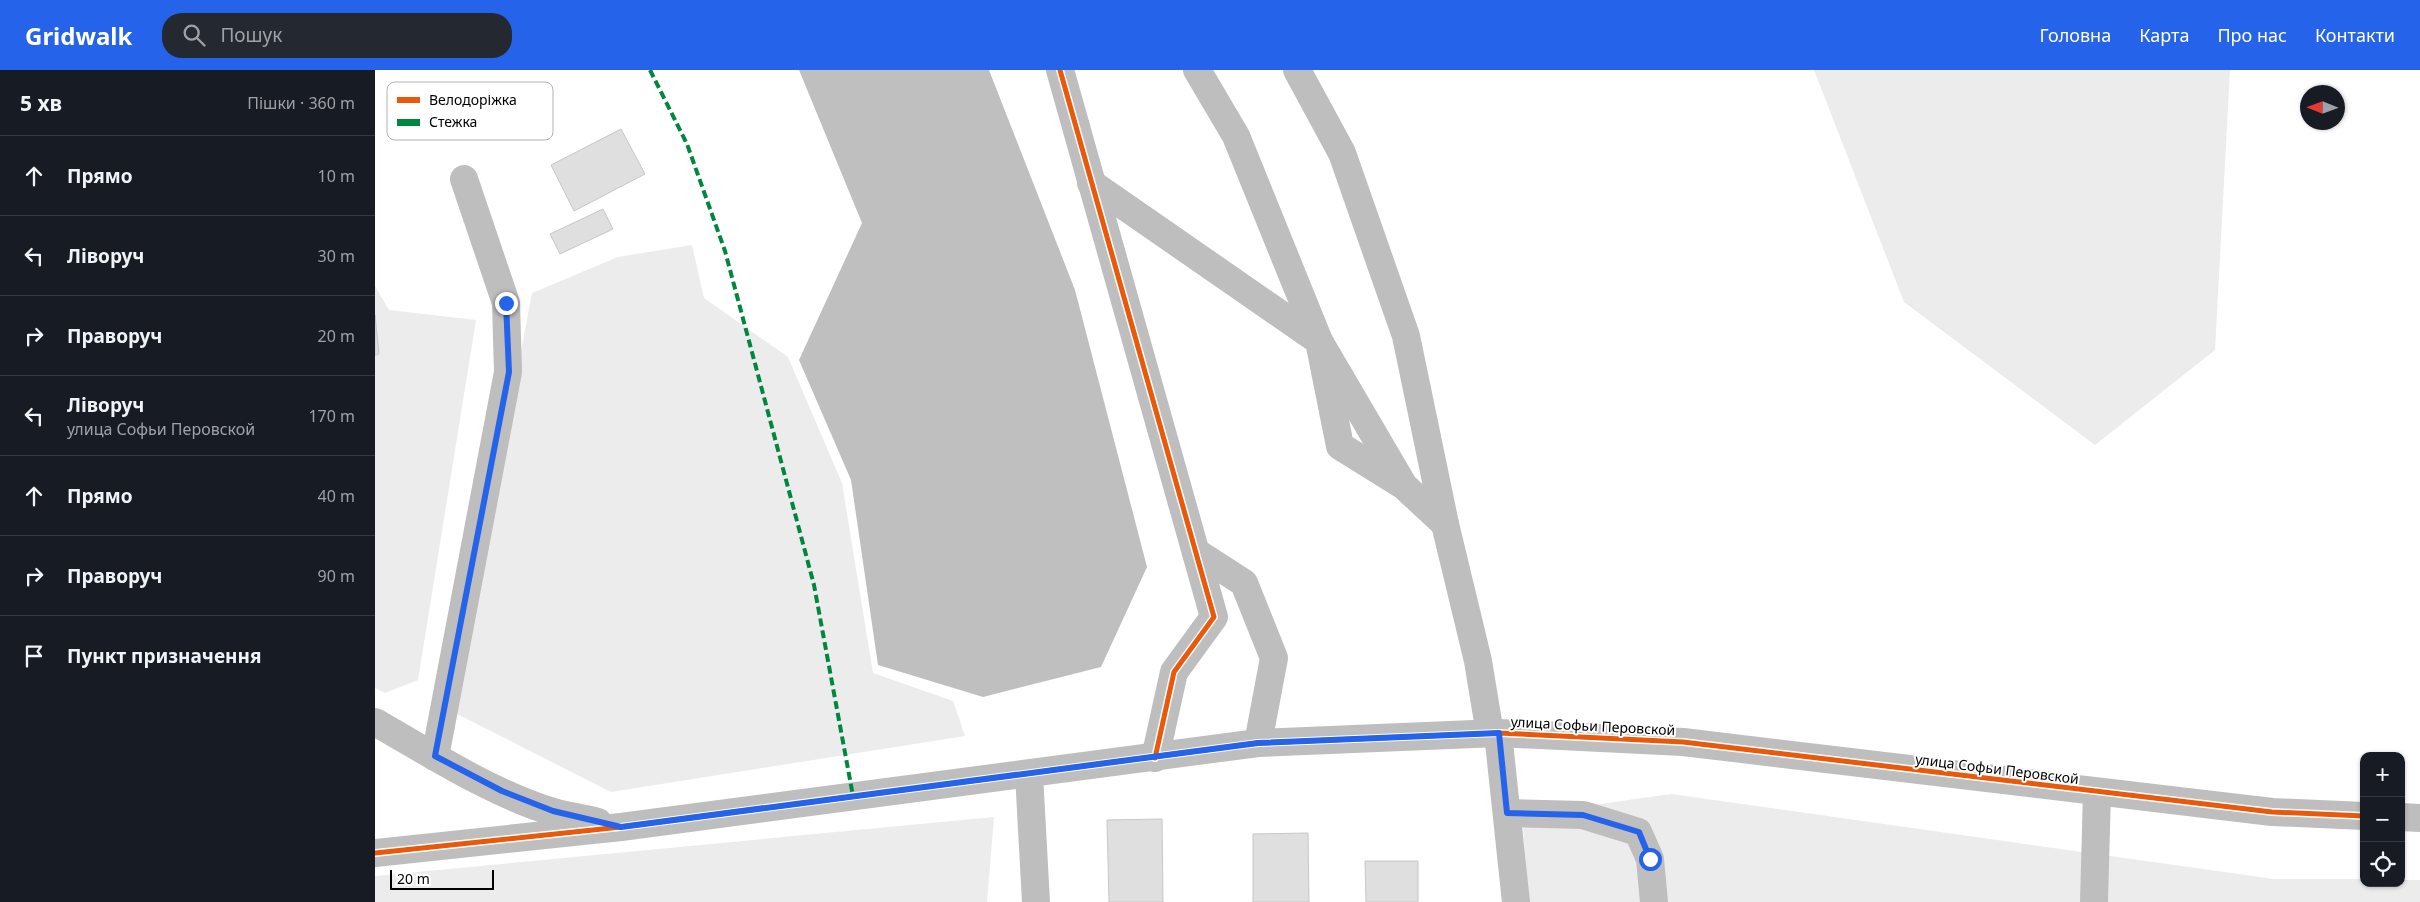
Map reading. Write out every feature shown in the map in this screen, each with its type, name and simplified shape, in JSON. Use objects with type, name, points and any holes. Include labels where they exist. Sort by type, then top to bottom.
[{"type":"street","points":[[1060,70],[1213,617],[1174,672],[1155,758]]},
{"type":"street","points":[[1197,70],[1236,136],[1319,341],[1341,446],[1404,486],[1445,524]]},
{"type":"street","points":[[1297,70],[1342,153],[1406,336],[1445,524],[1494,734],[1507,813],[1516,902]]},
{"type":"street","points":[[435,756],[509,372],[506,303],[464,179]]},
{"type":"street","points":[[1091,183],[1319,341]]},
{"type":"street","points":[[1196,552],[1244,583],[1274,658],[1258,743]]},
{"type":"street","points":[[375,722],[502,791],[553,811],[621,827]]},
{"type":"street","name":"улица Софьи Перовской","points":[[375,853],[621,827],[753,808],[1155,758],[1258,743],[1494,734],[1683,742],[2272,812],[2360,816]]},
{"type":"street","points":[[1029,774],[1036,902]]},
{"type":"street","points":[[2094,902],[2097,792]]},
{"type":"street","points":[[1507,813],[1583,815],[1639,832],[1650,859],[1654,902]]},
{"type":"street","points":[[2405,817],[2420,818]]},
{"type":"shaded area","points":[[799,70],[989,70],[1075,290],[1147,567],[1101,667],[983,697],[878,665],[851,480],[799,360],[862,223]]},
{"type":"shaded area","points":[[1814,70],[2230,70],[2215,350],[2095,445],[1904,302]]},
{"type":"shaded area","points":[[692,245],[704,298],[788,357],[842,483],[873,673],[953,701],[965,736],[611,792],[453,712],[532,293],[618,257]]},
{"type":"shaded area","points":[[375,286],[389,310],[476,320],[418,680],[385,693],[375,688]]},
{"type":"shaded area","points":[[1671,794],[2274,879],[2360,879],[2360,887],[2405,887],[2405,880],[2420,880],[2420,902],[1529,902],[1522,815]]},
{"type":"shaded area","points":[[994,817],[987,902],[375,902],[375,876]]},
{"type":"building","points":[[621,129],[645,174],[574,211],[551,165]]},
{"type":"building","points":[[603,209],[613,229],[560,254],[550,234]]},
{"type":"building","points":[[375,315],[379,354],[375,355]]},
{"type":"building","points":[[1162,819],[1163,902],[1109,902],[1107,820]]},
{"type":"building","points":[[1308,833],[1309,902],[1253,902],[1253,834]]},
{"type":"building","points":[[1365,861],[1418,861],[1418,902],[1366,902]]},
{"type":"marked path","points":[[650,70],[687,144],[725,251],[814,585],[853,796]]},
{"type":"cycle path","points":[[1060,70],[1214,617],[1174,672],[1155,758]]},
{"type":"cycle path","points":[[375,853],[621,827],[1258,743],[1498,733],[1683,742],[2272,812],[2360,816]]},
{"type":"route","points":[[506,303],[509,372],[435,756],[502,791],[553,811],[621,827],[753,808],[1155,758],[1258,743],[1499,733],[1507,813],[1583,815],[1639,832],[1650,859]]}]
